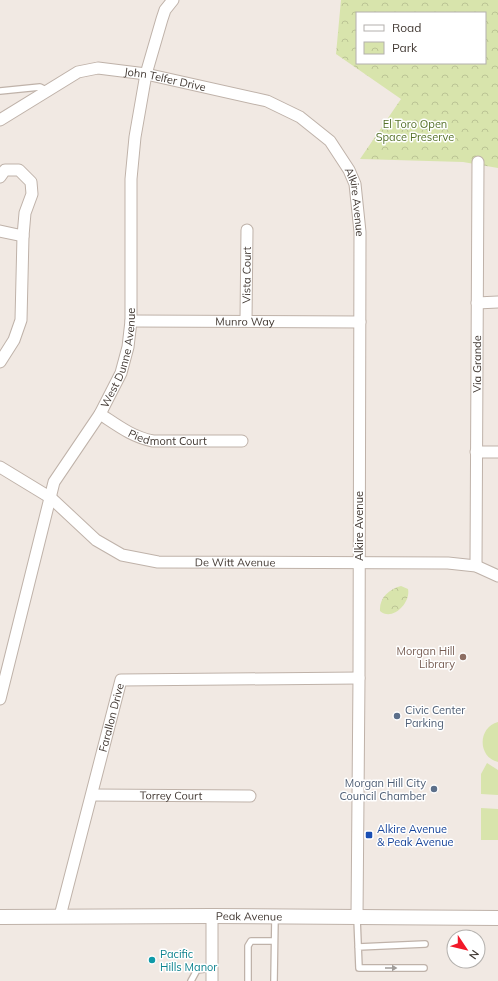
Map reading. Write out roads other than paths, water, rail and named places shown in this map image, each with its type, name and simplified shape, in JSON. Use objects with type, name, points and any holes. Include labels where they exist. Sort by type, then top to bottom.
[{"type":"street","name":"West Dunne Avenue","points":[[0,699],[54,482],[100,414],[121,373],[128,348],[131,321],[131,178],[135,137],[146,74],[162,19],[173,0]]},
{"type":"street","name":"John Telfer Drive","points":[[0,120],[78,72],[98,68],[146,74],[267,101],[300,117],[330,141]]},
{"type":"street","name":"Alkire Avenue","points":[[330,141],[349,170],[356,184],[360,232],[357,917]]},
{"type":"street","name":"Via Grande","points":[[476,566],[478,162]]},
{"type":"street","points":[[0,177],[5,170],[19,170],[31,182],[32,194],[25,213],[20,320],[14,340],[0,362]]},
{"type":"street","name":"Vista Court","points":[[246,320],[247,230]]},
{"type":"street","points":[[0,231],[23,236]]},
{"type":"street","points":[[477,303],[498,302]]},
{"type":"street","name":"Munro Way","points":[[131,321],[246,320],[360,322]]},
{"type":"street","name":"Piedmont Court","points":[[100,414],[131,434],[142,439],[242,441]]},
{"type":"street","points":[[476,452],[498,452]]},
{"type":"street","name":"De Witt Avenue","points":[[0,467],[50,498],[96,540],[122,555],[158,562],[448,563],[476,566],[498,576]]},
{"type":"street","name":"Farallon Drive","points":[[60,916],[121,680],[359,678]]},
{"type":"street","name":"Torrey Court","points":[[92,796],[250,796]]},
{"type":"street","points":[[212,916],[212,981]]},
{"type":"street","name":"Peak Avenue","points":[[0,917],[275,916],[498,918]]},
{"type":"lane","points":[[0,91],[40,87],[48,91]]},
{"type":"lane","points":[[274,981],[275,916]]},
{"type":"lane","points":[[357,917],[359,968],[424,968]]},
{"type":"lane","points":[[248,981],[248,946],[251,941],[274,941]]},
{"type":"lane","points":[[358,947],[425,944]]},
{"type":"lane","points":[[191,981],[197,970],[212,968]]},
{"type":"place","name":"Morgan Hill Library","points":[[463,657]]},
{"type":"place","name":"Civic Center Parking","points":[[397,716]]},
{"type":"place","name":"Morgan Hill City Council Chamber","points":[[434,789]]},
{"type":"place","name":"Alkire Avenue & Peak Avenue","points":[[369,835]]},
{"type":"place","name":"Pacific Hills Manor","points":[[152,960]]},
{"type":"park label","name":"El Toro Open Space Preserve","points":[[415,130]]}]
